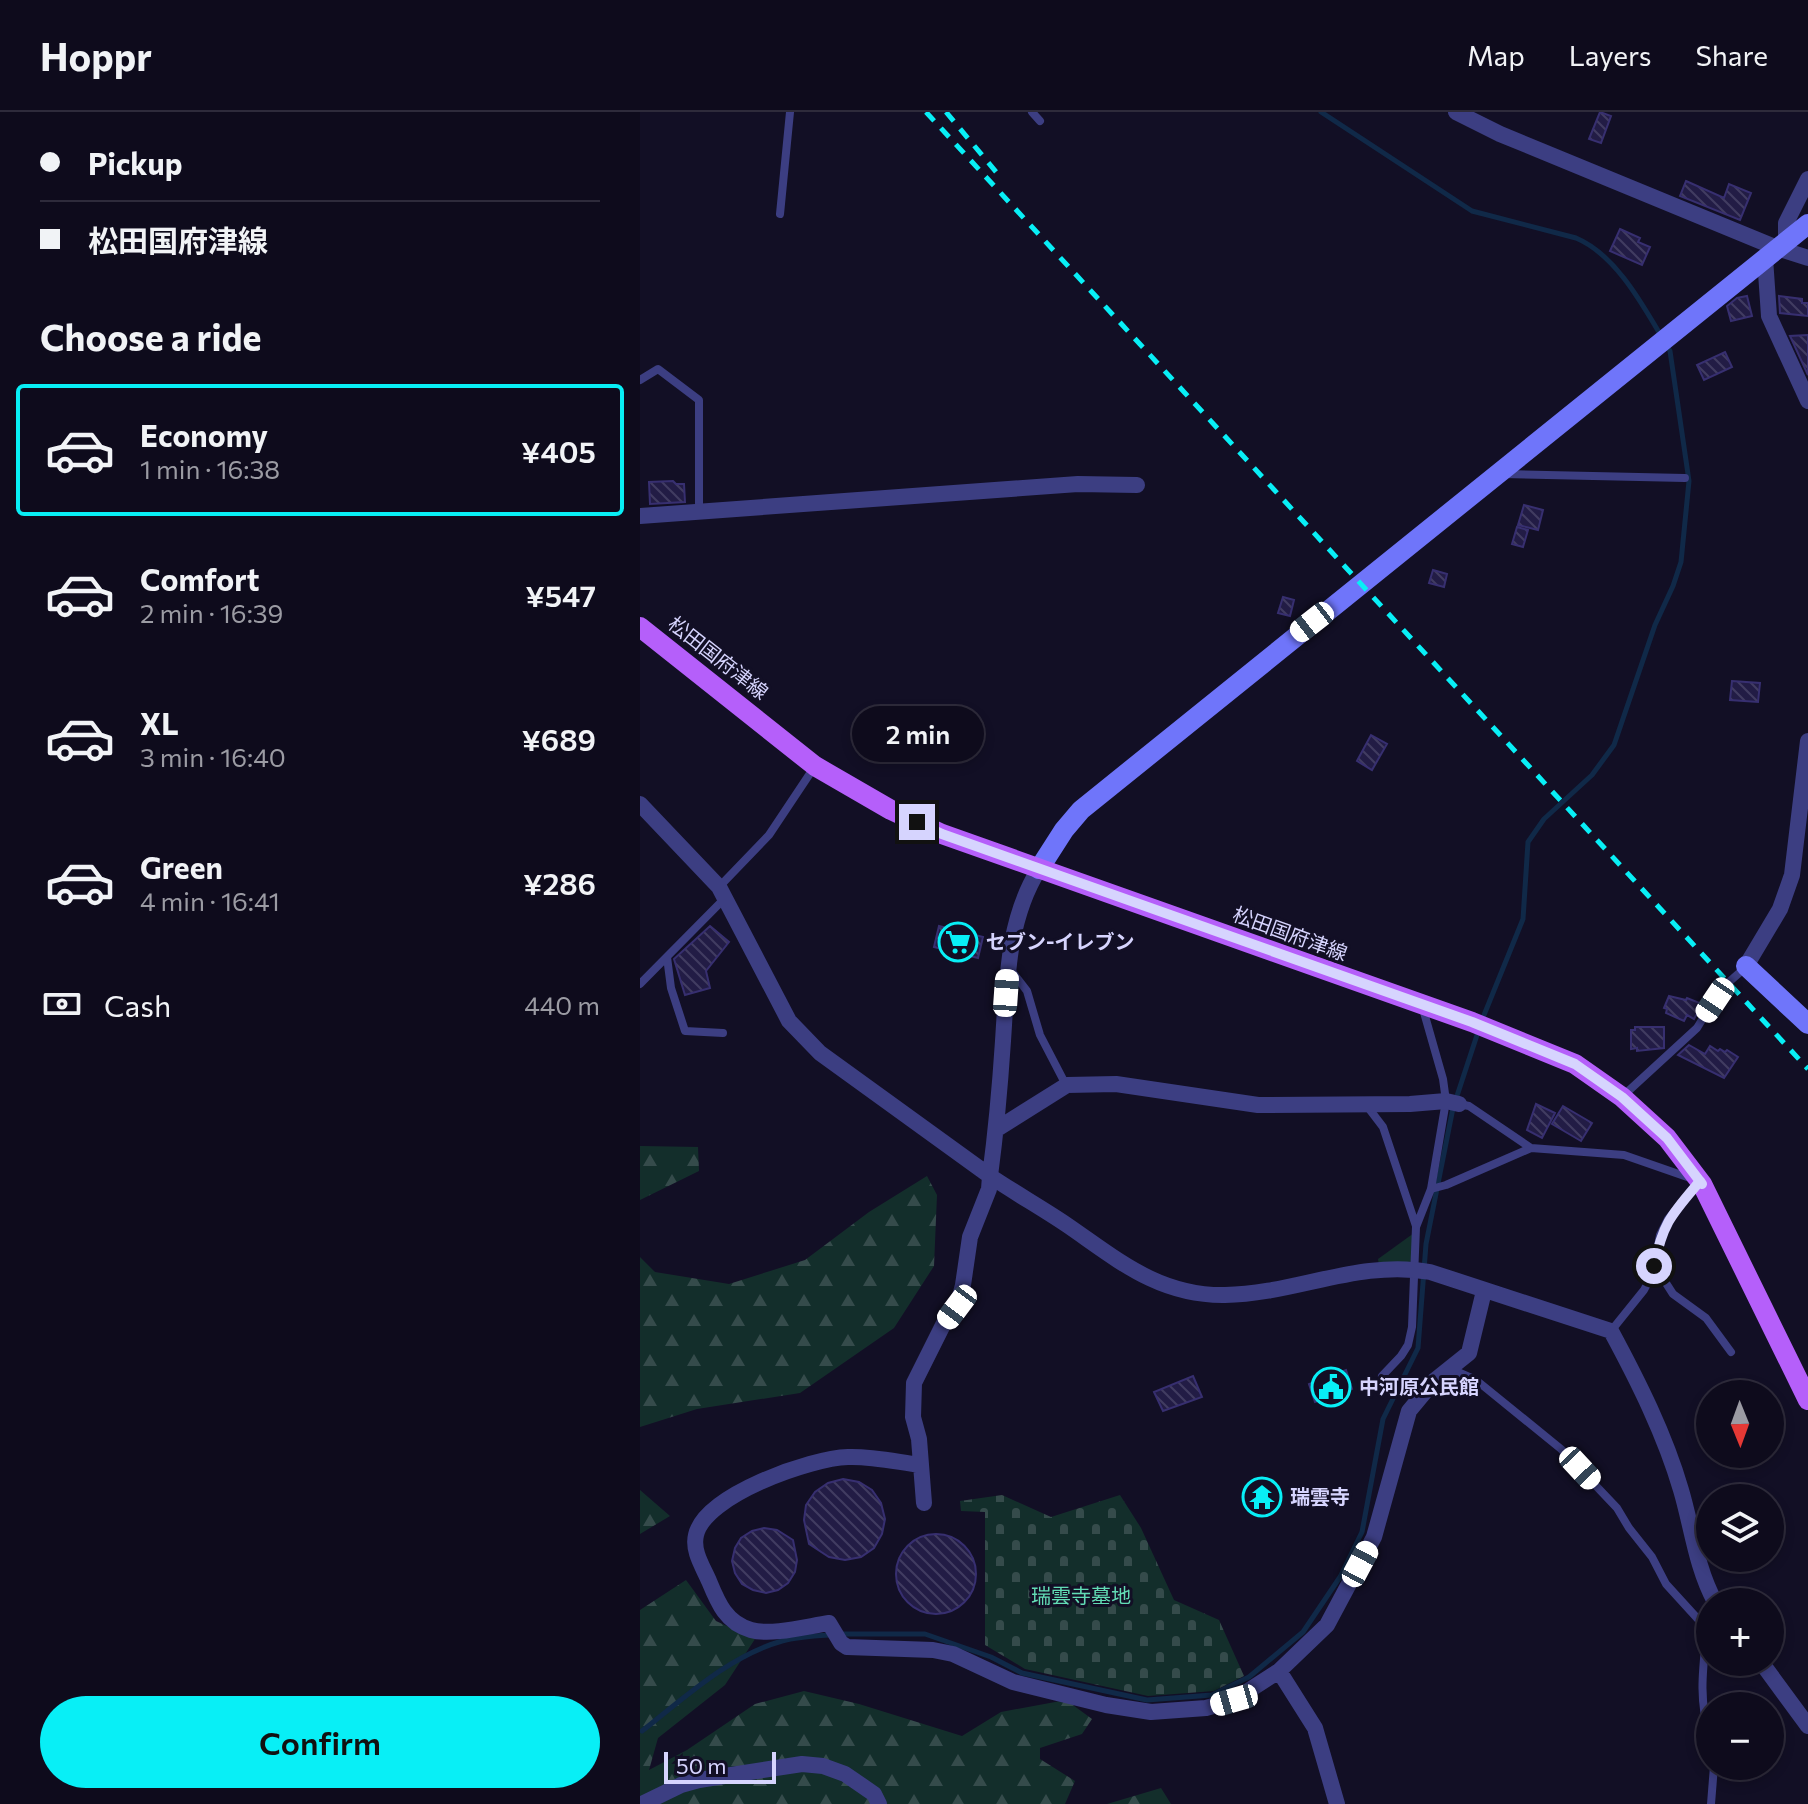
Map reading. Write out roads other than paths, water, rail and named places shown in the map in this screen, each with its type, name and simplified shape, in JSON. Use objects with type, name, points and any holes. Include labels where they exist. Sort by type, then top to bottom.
[{"type":"main road","name":"松田国府津線","points":[[640,627],[815,766],[891,810],[942,834],[1479,1025],[1575,1064],[1622,1097],[1667,1138],[1701,1182],[1808,1400]]},
{"type":"street","points":[[1456,112],[1500,134],[1776,249],[1808,258]]},
{"type":"street","points":[[1808,179],[1776,249],[1769,316],[1808,401]]},
{"type":"street","points":[[924,1503],[919,1439],[913,1417],[914,1383],[943,1325],[957,1307],[970,1237],[989,1189],[997,1129],[1008,966],[1015,924],[1028,886],[1064,830],[1081,810],[1808,224]]},
{"type":"street","points":[[640,516],[1078,484],[1137,485]]},
{"type":"street","points":[[1808,741],[1792,875],[1780,909],[1746,966],[1808,1024]]},
{"type":"street","points":[[640,804],[723,892],[789,1021],[820,1053],[1117,1263],[1188,1292],[1226,1295],[1339,1274],[1413,1269],[1611,1331],[1656,1424],[1676,1475],[1708,1588]]},
{"type":"street","points":[[997,1129],[1067,1085],[1116,1084],[1258,1105],[1452,1102]]},
{"type":"street","points":[[921,1465],[858,1458],[830,1459],[764,1479],[735,1494],[701,1522],[696,1534],[695,1547],[721,1610],[751,1630],[829,1623],[847,1647],[933,1650],[953,1654],[1013,1682],[1106,1705],[1151,1712],[1206,1708],[1234,1700],[1279,1671],[1327,1625],[1374,1537],[1409,1411],[1422,1393],[1469,1353],[1484,1291]]},
{"type":"street","points":[[1279,1671],[1315,1728],[1337,1804]]},
{"type":"street","points":[[1771,1676],[1808,1726]]},
{"type":"street","points":[[642,1804],[690,1782],[802,1764],[823,1766],[845,1774],[874,1794],[879,1804]]},
{"type":"lane","points":[[780,214],[790,112]]},
{"type":"lane","points":[[1032,112],[1040,121]]},
{"type":"lane","points":[[640,380],[658,369],[699,400],[699,510]]},
{"type":"lane","points":[[1498,474],[1685,478]]},
{"type":"lane","points":[[640,984],[667,957],[769,835],[815,766]]},
{"type":"lane","points":[[667,957],[671,988],[685,1031],[723,1033]]},
{"type":"lane","points":[[1008,966],[1027,991],[1040,1035],[1067,1085]]},
{"type":"lane","points":[[1622,1097],[1697,1028],[1721,989],[1746,966]]},
{"type":"lane","points":[[1382,1376],[1408,1345],[1412,1327],[1416,1227],[1431,1189],[1452,1102],[1421,1004]]},
{"type":"lane","points":[[1452,1102],[1469,1106],[1531,1148]]},
{"type":"lane","points":[[1365,1104],[1383,1127],[1416,1227]]},
{"type":"lane","points":[[1431,1189],[1531,1148],[1624,1155],[1701,1182],[1668,1219],[1660,1235],[1654,1266],[1644,1290],[1611,1331]]},
{"type":"lane","points":[[1654,1266],[1673,1294],[1706,1318],[1731,1352]]},
{"type":"lane","points":[[1451,1369],[1476,1380],[1561,1449],[1617,1508],[1652,1557],[1666,1584],[1696,1615]]},
{"type":"lane","points":[[1711,1804],[1713,1780]]},
{"type":"waterway","points":[[1321,112],[1472,211],[1576,238],[1590,245],[1625,279],[1660,334]]},
{"type":"waterway","points":[[1482,1020],[1523,919],[1528,842],[1544,819],[1592,775],[1614,745],[1655,625],[1681,562],[1689,481],[1670,351],[1665,343]]},
{"type":"waterway","points":[[841,1634],[925,1634],[991,1657],[1022,1673],[1147,1700],[1212,1695],[1249,1677],[1303,1632],[1340,1577],[1362,1532],[1383,1419],[1418,1348],[1426,1244],[1453,1108],[1479,1029]]},
{"type":"waterway","points":[[642,1731],[708,1679],[744,1657],[782,1641],[831,1635]]},
{"type":"railway","points":[[926,112],[1808,1069]]},
{"type":"railway","points":[[946,112],[997,173]]},
{"type":"place","name":"セブン-イレブン","points":[[958,942]]},
{"type":"place","name":"中河原公民館","points":[[1331,1387]]},
{"type":"place","name":"瑞雲寺","points":[[1262,1497]]},
{"type":"park label","name":"瑞雲寺墓地","points":[[1081,1596]]}]
